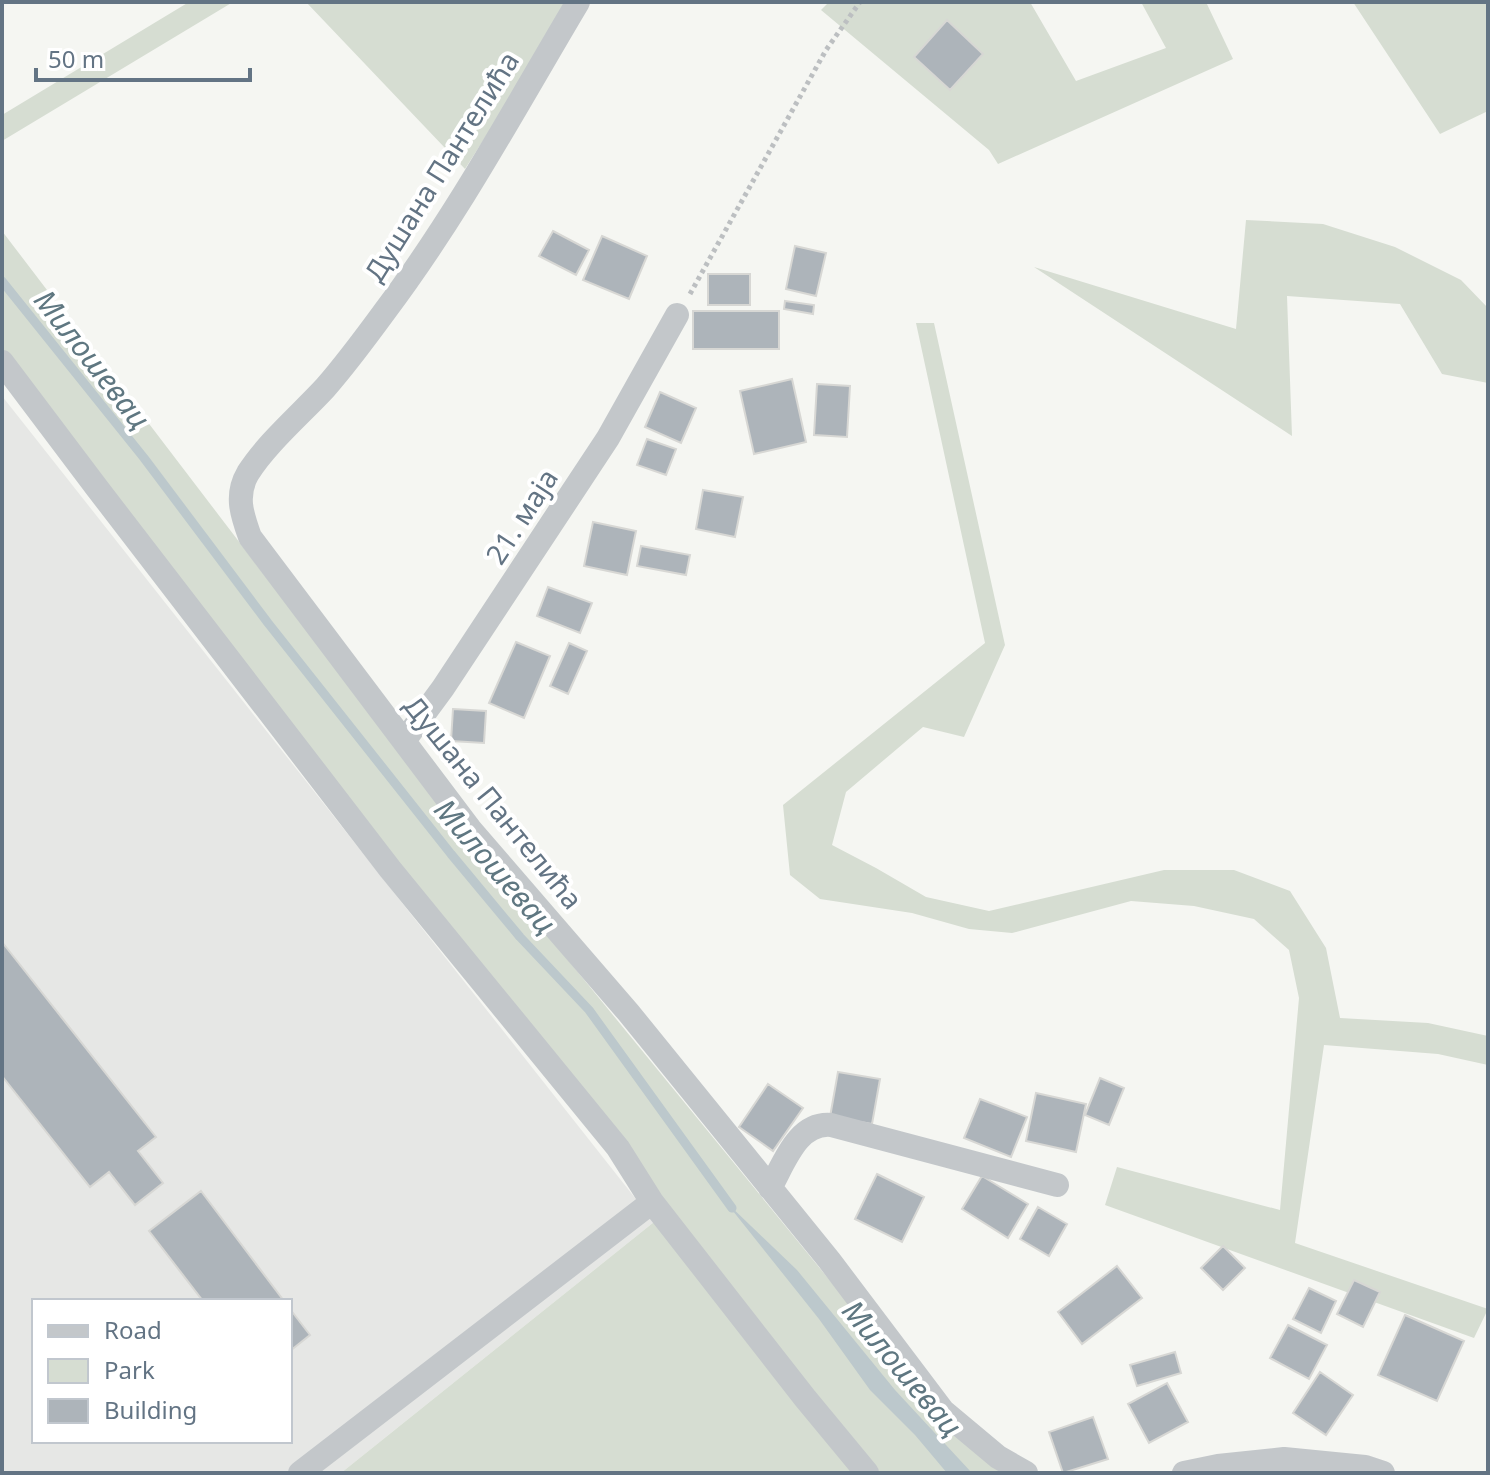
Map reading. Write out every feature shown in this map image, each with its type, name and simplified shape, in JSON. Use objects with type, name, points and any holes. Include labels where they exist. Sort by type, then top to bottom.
[{"type":"street","name":"Душана Пантелића","points":[[578,2],[447,221],[386,310],[327,385],[248,474],[241,490],[240,511],[250,537],[470,829],[628,1012],[829,1260],[943,1411],[998,1457],[1026,1473]]},
{"type":"street","name":"21. маја","points":[[404,741],[443,688],[608,438],[677,315]]},
{"type":"street","points":[[2,362],[390,869],[618,1148],[652,1202],[867,1473]]},
{"type":"street","points":[[770,1188],[797,1140],[820,1124],[1057,1185]]},
{"type":"street","points":[[300,1473],[652,1202]]},
{"type":"street","points":[[1184,1473],[1284,1459],[1365,1467],[1383,1473]]},
{"type":"path","points":[[677,315],[826,50],[860,2]]},
{"type":"shaded area","points":[[2,396],[654,1222],[341,1473],[2,1473]]},
{"type":"shaded area","points":[[725,1201],[797,1270],[895,1390],[972,1473],[947,1473],[870,1390],[819,1319]]},
{"type":"green space","points":[[189,2],[233,2],[2,141],[2,115]]},
{"type":"green space","points":[[306,2],[571,2],[465,169]]},
{"type":"green space","points":[[829,2],[1030,2],[1076,81],[1166,48],[1141,2],[1206,2],[1233,59],[998,164],[989,150],[821,10]]},
{"type":"green space","points":[[1353,2],[1488,2],[1488,111],[1440,134]]},
{"type":"green space","points":[[1246,220],[1323,224],[1395,247],[1461,280],[1488,308],[1488,383],[1442,374],[1400,304],[1287,296],[1292,436],[1034,267],[1236,329]]},
{"type":"green space","points":[[2,231],[272,585],[523,905],[872,1332],[1012,1473],[877,1473],[2,356]]},
{"type":"green space","points":[[916,323],[934,323],[1005,645],[964,737],[923,727],[846,792],[832,845],[926,897],[989,911],[1164,870],[1234,870],[1290,891],[1326,948],[1340,1018],[1428,1023],[1488,1036],[1488,1065],[1438,1054],[1324,1045],[1295,1243],[1488,1309],[1474,1338],[1105,1205],[1117,1167],[1280,1210],[1299,998],[1289,950],[1254,919],[1194,906],[1131,901],[1012,933],[969,929],[912,913],[820,899],[790,875],[783,805],[985,643]]},
{"type":"green space","points":[[654,1222],[854,1473],[341,1473]]},
{"type":"building","points":[[947,20],[983,54],[950,90],[914,57]]},
{"type":"building","points":[[553,231],[589,250],[576,275],[539,256]]},
{"type":"building","points":[[602,236],[647,256],[629,299],[583,280]]},
{"type":"building","points":[[795,246],[826,253],[816,296],[786,289]]},
{"type":"building","points":[[708,274],[750,274],[750,305],[708,305]]},
{"type":"building","points":[[785,301],[814,305],[813,314],[784,309]]},
{"type":"building","points":[[693,311],[779,311],[779,349],[693,349]]},
{"type":"building","points":[[792,379],[806,442],[754,454],[740,391]]},
{"type":"building","points":[[817,384],[850,386],[847,437],[814,435]]},
{"type":"building","points":[[660,392],[696,408],[681,443],[645,427]]},
{"type":"building","points":[[647,439],[676,449],[666,475],[637,465]]},
{"type":"building","points":[[703,490],[743,497],[735,537],[696,529]]},
{"type":"building","points":[[593,522],[636,531],[627,575],[584,566]]},
{"type":"building","points":[[641,546],[690,555],[686,575],[637,566]]},
{"type":"building","points":[[548,587],[592,603],[580,633],[537,616]]},
{"type":"building","points":[[516,642],[550,656],[524,718],[489,703]]},
{"type":"building","points":[[569,643],[587,651],[568,694],[550,686]]},
{"type":"building","points":[[453,709],[486,711],[484,743],[451,741]]},
{"type":"building","points":[[2,942],[156,1137],[138,1151],[163,1183],[135,1205],[109,1172],[90,1187],[2,1076]]},
{"type":"building","points":[[838,1072],[880,1079],[872,1124],[830,1117]]},
{"type":"building","points":[[1100,1078],[1124,1088],[1109,1125],[1085,1115]]},
{"type":"building","points":[[768,1084],[803,1108],[773,1151],[739,1127]]},
{"type":"building","points":[[1036,1093],[1086,1104],[1076,1152],[1026,1141]]},
{"type":"building","points":[[980,1099],[1027,1117],[1011,1157],[964,1138]]},
{"type":"building","points":[[877,1174],[924,1197],[902,1242],[855,1219]]},
{"type":"building","points":[[982,1176],[1028,1204],[1008,1238],[962,1209]]},
{"type":"building","points":[[201,1191],[282,1299],[201,1299],[149,1231]]},
{"type":"building","points":[[1038,1207],[1067,1224],[1049,1256],[1020,1239]]},
{"type":"building","points":[[1223,1246],[1245,1268],[1223,1290],[1201,1268]]},
{"type":"building","points":[[1117,1266],[1142,1298],[1082,1344],[1058,1312]]},
{"type":"building","points":[[1354,1280],[1380,1292],[1363,1327],[1337,1314]]},
{"type":"building","points":[[1309,1288],[1336,1301],[1321,1333],[1293,1319]]},
{"type":"building","points":[[292,1312],[310,1335],[292,1349]]},
{"type":"building","points":[[1405,1315],[1464,1341],[1437,1401],[1378,1375]]},
{"type":"building","points":[[1288,1325],[1327,1345],[1309,1379],[1270,1358]]},
{"type":"building","points":[[1175,1352],[1181,1373],[1137,1386],[1130,1365]]},
{"type":"building","points":[[1320,1372],[1353,1395],[1326,1435],[1293,1413]]},
{"type":"building","points":[[1167,1383],[1188,1422],[1149,1443],[1128,1404]]},
{"type":"building","points":[[1093,1417],[1108,1459],[1063,1473],[1049,1432]]},
{"type":"waterway","name":"Милошевац","points":[[2,281],[144,458],[268,623],[451,854],[520,937],[589,1010],[732,1208]]}]
